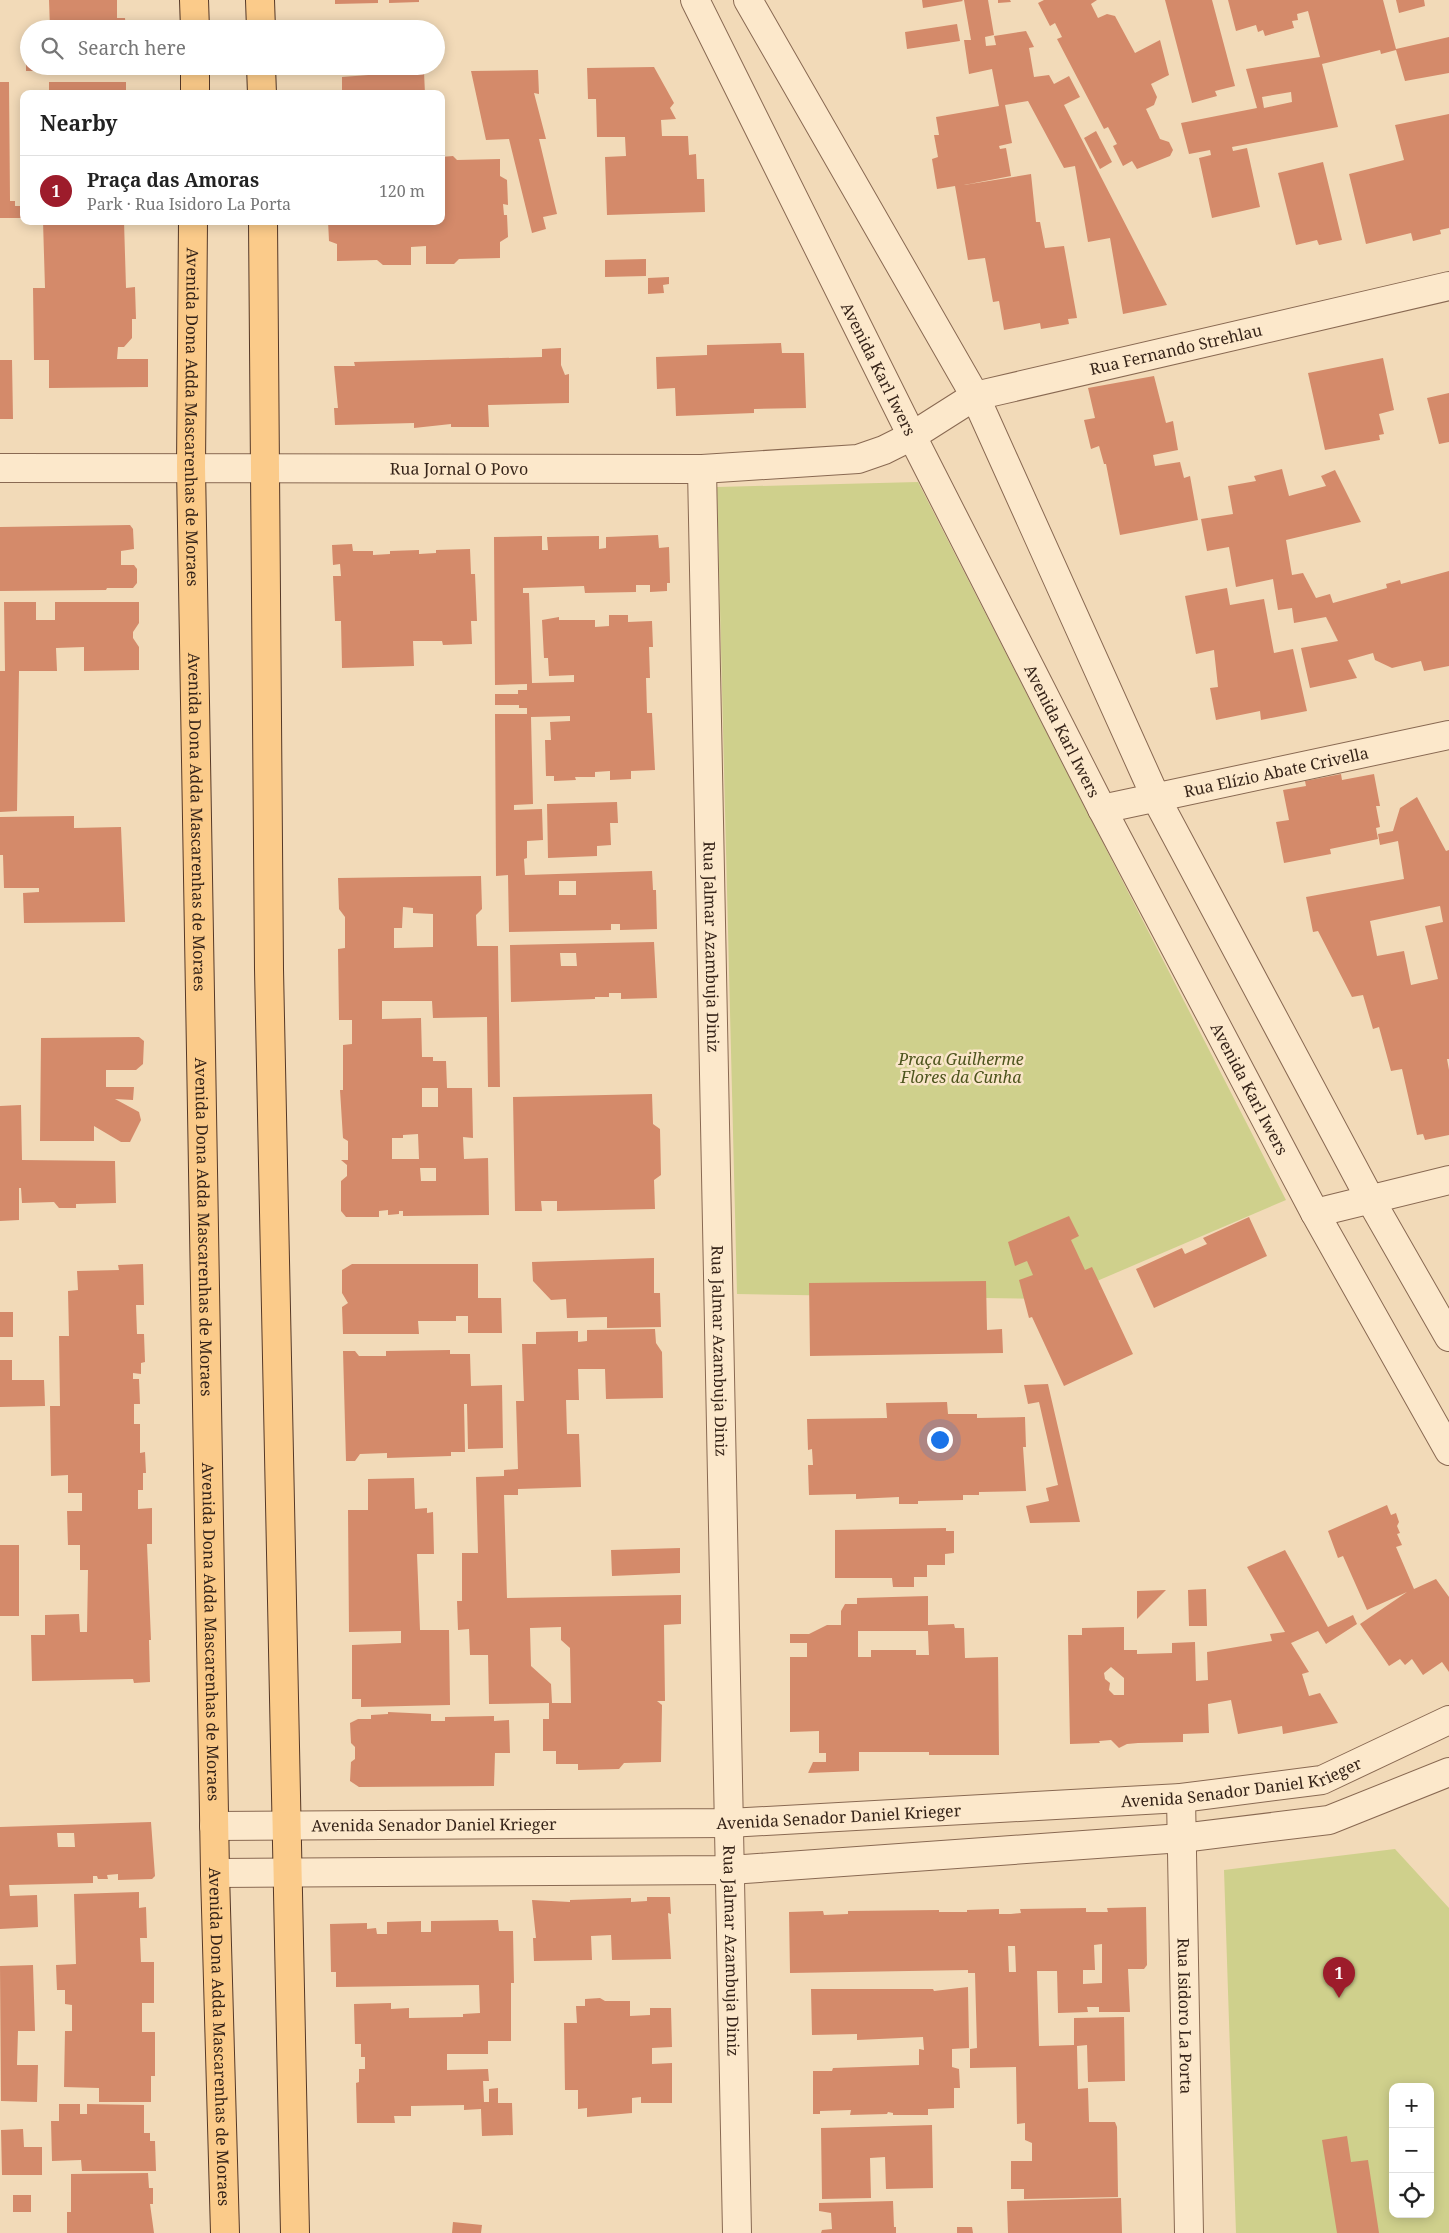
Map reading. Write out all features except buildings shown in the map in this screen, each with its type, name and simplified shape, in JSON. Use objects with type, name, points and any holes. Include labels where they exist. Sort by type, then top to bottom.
[{"type":"main road","points":[[194,0],[194,20]]},
{"type":"main road","points":[[260,0],[261,20]]},
{"type":"main road","points":[[195,75],[195,90]]},
{"type":"main road","points":[[261,75],[262,90]]},
{"type":"main road","name":"Avenida Dona Adda Mascarenhas de Moraes","points":[[193,225],[191,467],[214,1826],[225,2233]]},
{"type":"main road","points":[[263,225],[267,470],[269,969],[285,1826],[295,2233]]},
{"type":"street","name":"Avenida Karl Iwers","points":[[695,0],[912,436],[1102,809],[1315,1213],[1449,1451]]},
{"type":"street","points":[[748,0],[974,396],[1156,798],[1370,1199],[1449,1337]]},
{"type":"street","name":"Rua Fernando Strehlau","points":[[912,436],[974,396],[1449,286]]},
{"type":"street","name":"Rua Jornal O Povo","points":[[0,468],[191,467],[267,470],[702,469],[858,459],[884,450],[912,436]]},
{"type":"street","name":"Rua Jalmar Azambuja Diniz","points":[[702,469],[737,2233]]},
{"type":"street","name":"Rua Elízio Abate Crivella","points":[[1102,809],[1449,735]]},
{"type":"street","points":[[1315,1213],[1449,1180]]},
{"type":"street","name":"Avenida Senador Daniel Krieger","points":[[214,1826],[729,1823],[1181,1798],[1322,1780],[1449,1720]]},
{"type":"street","points":[[215,1873],[730,1870],[1182,1838],[1329,1820],[1449,1772]]},
{"type":"street","name":"Rua Isidoro La Porta","points":[[1181,1798],[1189,2233]]},
{"type":"green space","name":"Praça Guilherme Flores da Cunha","points":[[918,482],[1286,1200],[1055,1299],[737,1294],[717,487]]},
{"type":"green space","points":[[1395,1849],[1449,1908],[1449,2233],[1236,2233],[1224,1870]]},
{"type":"place","name":"Praça das Amoras","points":[[1339,1998]]}]
